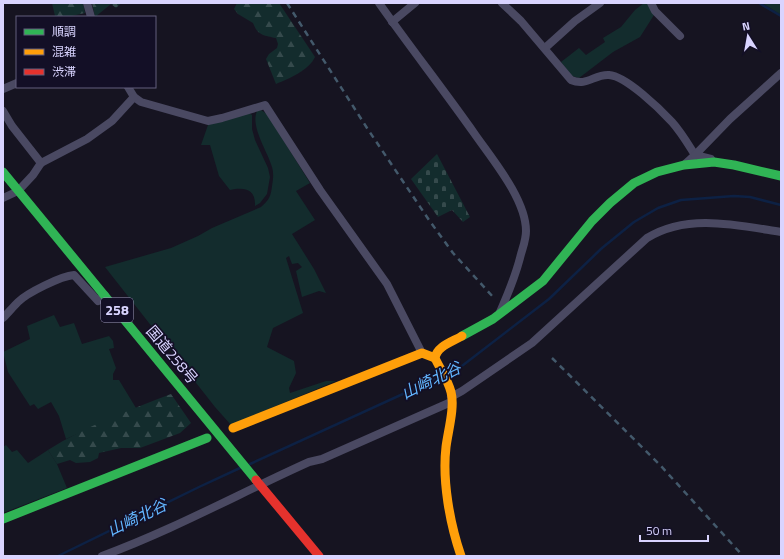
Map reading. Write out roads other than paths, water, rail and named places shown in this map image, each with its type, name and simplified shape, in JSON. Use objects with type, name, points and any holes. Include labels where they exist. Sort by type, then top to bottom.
[{"type":"main road","points":[[461,556],[455,539],[445,480],[446,447],[451,417],[451,397],[435,358],[436,353],[440,348],[493,319],[543,281],[592,220],[634,183],[657,172],[684,165],[714,162],[781,176]]},
{"type":"main road","name":"国道258号","points":[[3,172],[320,556]]},
{"type":"main road","points":[[233,428],[422,353],[435,358]]},
{"type":"main road","points":[[3,519],[207,438]]},
{"type":"street","points":[[88,3],[91,16]]},
{"type":"street","points":[[379,3],[508,182],[520,206],[525,220],[526,232],[524,243],[512,285],[500,314]]},
{"type":"street","points":[[392,22],[415,3]]},
{"type":"street","points":[[502,3],[521,21],[571,80],[577,83],[588,82],[598,76],[608,74],[619,77],[635,88],[672,123],[695,155],[711,159],[714,162]]},
{"type":"street","points":[[545,48],[575,21],[600,3]]},
{"type":"street","points":[[650,3],[655,11],[680,36]]},
{"type":"street","points":[[684,165],[730,119],[781,73]]},
{"type":"street","points":[[3,89],[16,83]]},
{"type":"street","points":[[129,88],[134,97],[141,102],[208,121],[265,105],[320,190],[387,284],[422,353]]},
{"type":"street","points":[[3,198],[18,191],[42,163],[87,138],[112,121],[134,97]]},
{"type":"street","points":[[3,111],[12,126],[42,163]]},
{"type":"street","points":[[102,556],[120,550],[258,482],[309,462],[322,459],[462,391],[532,343],[641,243],[656,233],[686,224],[704,223],[755,227],[781,232]]},
{"type":"street","points":[[4,316],[18,302],[35,291],[67,276],[74,275],[98,301],[105,295]]},
{"type":"waterway","points":[[759,3],[781,16]]},
{"type":"waterway","name":"山崎北谷","points":[[446,374],[458,369],[549,299],[602,248],[634,222],[658,208],[681,200],[734,196],[750,197],[781,205]]},
{"type":"waterway","name":"山崎北谷","points":[[250,464],[440,377]]},
{"type":"waterway","name":"山崎北谷","points":[[58,556],[240,468]]},
{"type":"railway","points":[[287,3],[367,128],[429,220],[453,253],[494,298]]},
{"type":"railway","points":[[552,358],[661,466],[743,556]]}]
